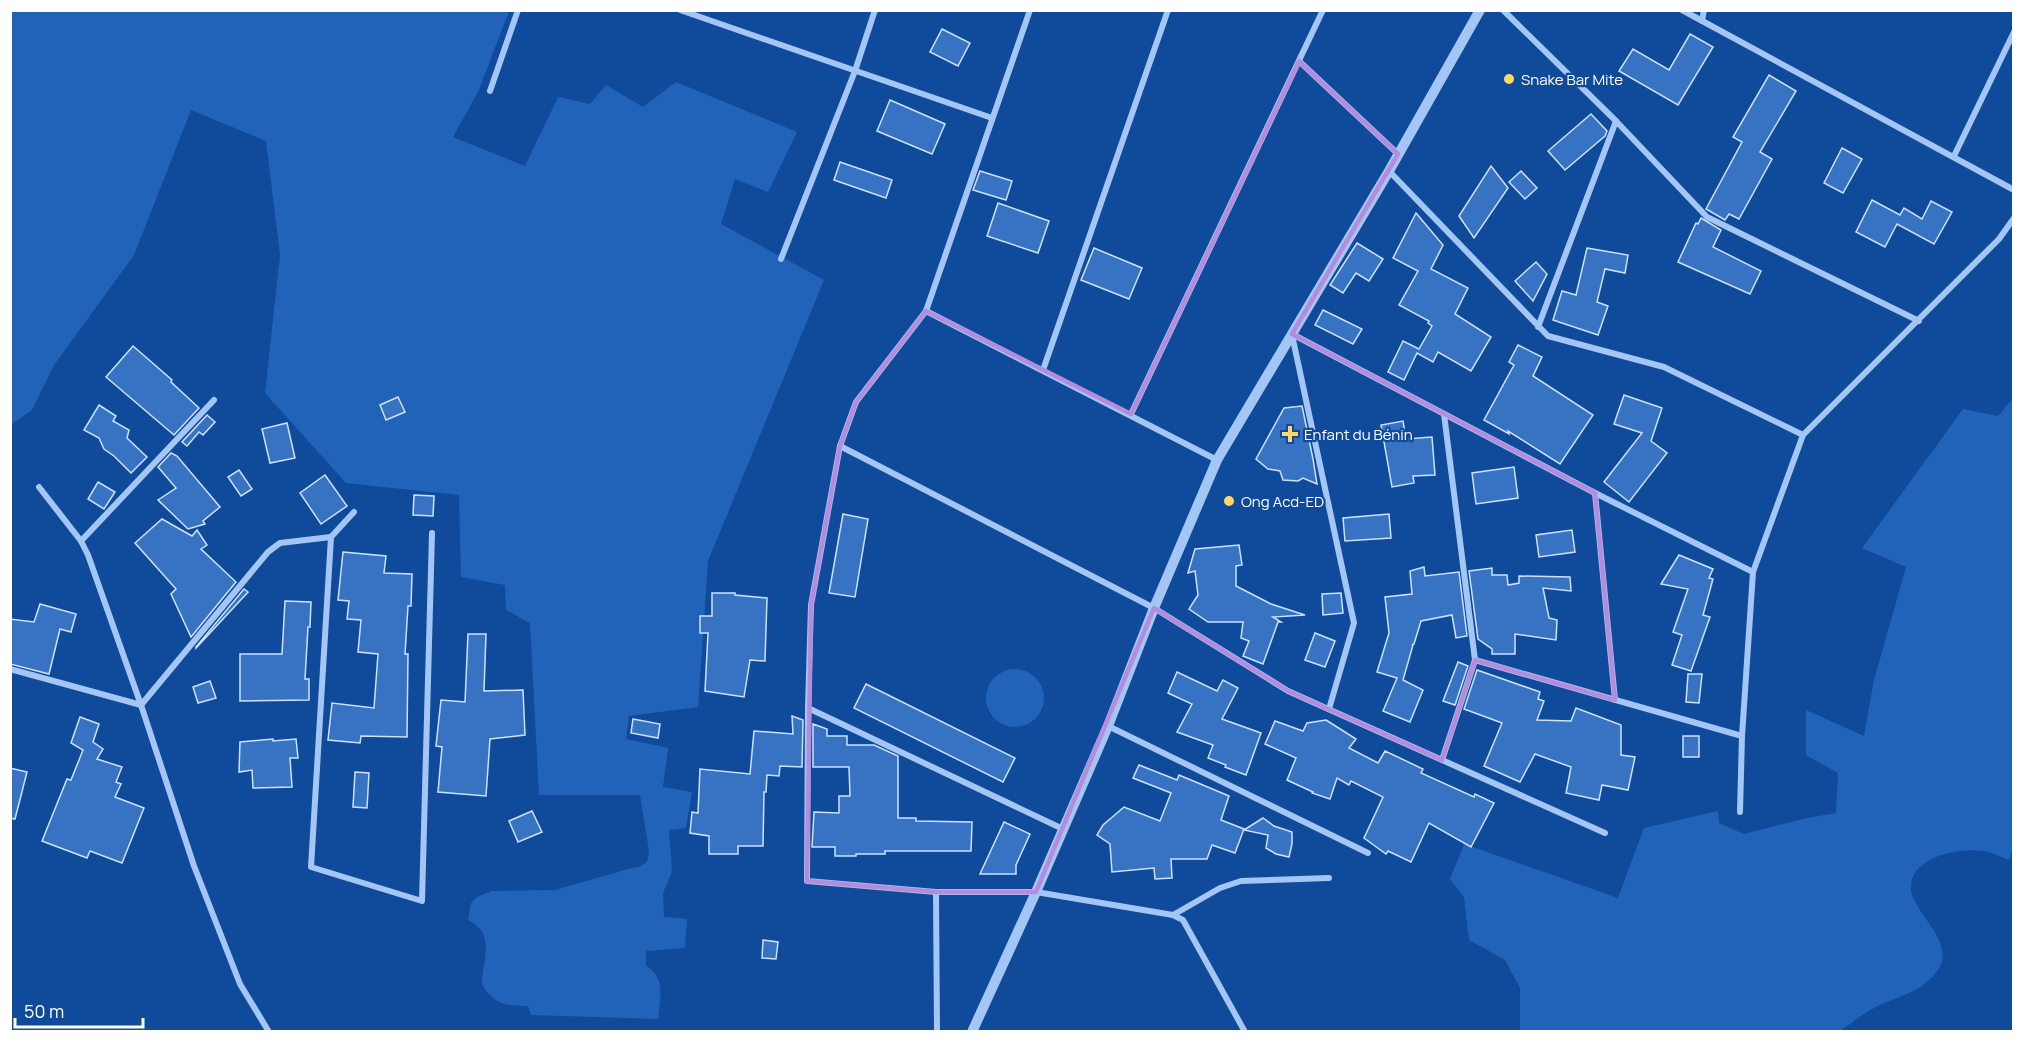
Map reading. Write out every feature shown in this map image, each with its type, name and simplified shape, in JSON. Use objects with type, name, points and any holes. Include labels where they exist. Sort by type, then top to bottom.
[{"type":"street","points":[[490,91],[518,10]]},
{"type":"street","points":[[680,10],[992,118]]},
{"type":"street","points":[[781,259],[855,71],[875,10]]},
{"type":"street","points":[[1030,10],[926,311],[856,402],[840,446],[811,605],[807,881],[936,892],[1036,892],[1173,915],[1183,920],[1245,1032]]},
{"type":"street","points":[[1043,370],[1168,10]]},
{"type":"street","points":[[1131,414],[1323,10]]},
{"type":"street","points":[[972,1032],[1108,726],[1154,608],[1217,460],[1389,171],[1480,10]]},
{"type":"street","points":[[1503,10],[1616,121],[1707,218],[1919,321]]},
{"type":"street","points":[[1682,10],[2013,190]]},
{"type":"street","points":[[1702,21],[1704,10]]},
{"type":"street","points":[[1953,156],[2013,32]]},
{"type":"street","points":[[1299,61],[1398,154]]},
{"type":"street","points":[[1538,327],[1616,121]]},
{"type":"street","points":[[1389,171],[1548,336],[1664,367],[1803,435]]},
{"type":"street","points":[[1740,812],[1742,736],[1753,572],[1803,435],[2000,239],[2013,218]]},
{"type":"street","points":[[926,311],[1217,460]]},
{"type":"street","points":[[1292,334],[1595,493],[1753,572]]},
{"type":"street","points":[[1292,334],[1354,623],[1329,709]]},
{"type":"street","points":[[81,541],[214,399]]},
{"type":"street","points":[[1443,760],[1474,660],[1444,414]]},
{"type":"street","points":[[840,446],[1154,608],[1288,691],[1605,833]]},
{"type":"street","points":[[39,487],[81,541],[88,555],[194,866],[240,984],[269,1032]]},
{"type":"street","points":[[1595,493],[1615,700]]},
{"type":"street","points":[[354,512],[331,537],[311,867],[422,901],[432,533]]},
{"type":"street","points":[[141,705],[268,552],[280,543],[331,537]]},
{"type":"street","points":[[1474,660],[1742,736]]},
{"type":"street","points":[[10,669],[141,705]]},
{"type":"street","points":[[808,708],[1063,829]]},
{"type":"street","points":[[1108,726],[1368,853]]},
{"type":"street","points":[[1173,915],[1220,888],[1241,881],[1329,878]]},
{"type":"street","points":[[936,892],[937,1032]]},
{"type":"highlighted area","points":[[1299,61],[1398,154],[1292,334],[1595,493],[1615,700],[1475,660],[1442,760],[1288,691],[1154,608],[1036,892],[936,892],[807,881],[811,605],[840,446],[856,402],[926,311],[1131,414]]},
{"type":"shaded area","points":[[11,11],[509,11],[479,90],[453,137],[525,166],[558,97],[590,104],[606,85],[643,107],[676,82],[797,132],[768,192],[735,179],[721,224],[824,280],[708,561],[698,707],[629,716],[626,739],[668,748],[663,787],[692,792],[686,828],[669,830],[672,872],[663,893],[664,917],[687,919],[685,948],[646,951],[646,966],[657,976],[659,982],[658,1019],[531,1015],[528,1006],[496,1000],[482,984],[485,940],[477,926],[468,920],[471,903],[477,897],[492,891],[555,890],[639,867],[647,862],[649,851],[640,795],[539,795],[530,623],[506,610],[505,585],[461,577],[459,495],[346,483],[265,393],[280,255],[266,141],[191,110],[134,255],[54,365],[32,410],[11,425]]},
{"type":"shaded area","points":[[2013,401],[2013,848],[2009,860],[1986,852],[1961,851],[1937,857],[1918,869],[1912,879],[1911,890],[1942,948],[1943,958],[1933,976],[1909,993],[1870,1010],[1840,1031],[1520,1031],[1520,988],[1505,960],[1469,940],[1464,897],[1450,879],[1464,844],[1618,898],[1644,828],[1718,811],[1719,823],[1744,834],[1836,813],[1838,773],[1806,755],[1806,710],[1864,736],[1874,680],[1906,567],[1862,548],[1963,409],[1998,416]]},
{"type":"shaded area","points":[[1009,669],[1021,669],[1036,677],[1044,692],[1044,704],[1036,719],[1021,727],[1009,727],[994,719],[986,704],[986,692],[994,677]]},
{"type":"building","points":[[942,29],[970,43],[958,66],[930,52]]},
{"type":"building","points":[[1690,34],[1713,47],[1678,105],[1619,71],[1633,49],[1669,70]]},
{"type":"building","points":[[1769,75],[1796,91],[1760,152],[1772,159],[1739,219],[1729,214],[1725,220],[1706,209],[1742,142],[1733,137]]},
{"type":"building","points":[[890,100],[945,124],[932,154],[877,131]]},
{"type":"building","points":[[1591,114],[1607,131],[1605,136],[1565,170],[1548,151]]},
{"type":"building","points":[[1842,148],[1862,159],[1843,193],[1824,183]]},
{"type":"building","points":[[840,162],[892,180],[886,198],[834,180]]},
{"type":"building","points":[[1491,166],[1508,188],[1474,238],[1459,216]]},
{"type":"building","points":[[980,171],[1012,181],[1006,200],[973,190]]},
{"type":"building","points":[[1521,171],[1537,188],[1525,199],[1509,182]]},
{"type":"building","points":[[1872,200],[1900,215],[1904,208],[1922,219],[1931,201],[1952,212],[1934,244],[1897,224],[1885,247],[1856,232]]},
{"type":"building","points":[[998,203],[1049,221],[1038,253],[987,236]]},
{"type":"building","points":[[1416,213],[1443,245],[1431,269],[1468,288],[1455,314],[1491,337],[1471,371],[1438,352],[1433,362],[1417,353],[1404,380],[1388,372],[1403,341],[1419,349],[1432,326],[1428,323],[1429,321],[1399,305],[1418,271],[1393,258]]},
{"type":"building","points":[[1701,218],[1721,230],[1713,247],[1761,271],[1750,294],[1678,262],[1696,223],[1698,224]]},
{"type":"building","points":[[1357,243],[1383,259],[1369,281],[1356,273],[1343,293],[1330,285]]},
{"type":"building","points":[[1094,248],[1142,268],[1129,299],[1081,280]]},
{"type":"building","points":[[1587,248],[1628,255],[1625,273],[1605,269],[1597,302],[1608,306],[1598,335],[1553,320],[1562,291],[1576,295]]},
{"type":"building","points":[[1536,262],[1547,274],[1533,301],[1515,281]]},
{"type":"building","points":[[1323,310],[1362,329],[1353,344],[1315,325]]},
{"type":"building","points":[[1518,345],[1542,357],[1533,376],[1593,415],[1560,464],[1508,431],[1509,434],[1484,420],[1514,365],[1509,362]]},
{"type":"building","points":[[133,346],[172,380],[171,382],[199,408],[174,435],[106,377]]},
{"type":"building","points":[[1624,395],[1662,408],[1651,441],[1667,453],[1629,502],[1604,482],[1642,433],[1614,424]]},
{"type":"building","points":[[398,397],[405,412],[386,420],[380,405]]},
{"type":"building","points":[[99,405],[116,416],[113,421],[129,430],[127,438],[147,457],[131,473],[104,449],[99,438],[84,430]]},
{"type":"building","name":"Enfant du Bénin","points":[[1302,406],[1317,484],[1303,478],[1298,481],[1283,480],[1280,471],[1268,469],[1256,459],[1284,408]]},
{"type":"building","points":[[207,415],[215,422],[203,435],[199,432],[187,446],[182,442]]},
{"type":"building","points":[[1403,421],[1406,439],[1432,437],[1435,475],[1413,476],[1414,483],[1392,487],[1381,425]]},
{"type":"building","points":[[287,423],[295,458],[270,463],[262,429]]},
{"type":"building","points":[[171,453],[177,456],[220,507],[203,521],[205,524],[188,529],[158,500],[176,488],[158,467]]},
{"type":"building","points":[[1514,467],[1518,498],[1476,504],[1472,473]]},
{"type":"building","points":[[239,470],[252,489],[241,496],[228,477]]},
{"type":"building","points":[[325,475],[347,506],[321,524],[300,493]]},
{"type":"building","points":[[98,482],[115,492],[104,509],[88,499]]},
{"type":"building","points":[[414,495],[434,496],[433,516],[413,515]]},
{"type":"building","points":[[843,514],[868,519],[855,597],[829,593]]},
{"type":"building","points":[[1389,514],[1391,538],[1345,541],[1343,518]]},
{"type":"building","points":[[162,519],[192,536],[197,530],[207,545],[201,549],[236,582],[191,637],[171,594],[176,589],[135,543]]},
{"type":"building","points":[[1572,530],[1575,552],[1539,557],[1536,535]]},
{"type":"building","points":[[1239,545],[1242,565],[1236,566],[1236,586],[1271,604],[1305,615],[1273,617],[1281,622],[1278,622],[1263,664],[1243,656],[1249,641],[1241,638],[1243,622],[1208,622],[1189,609],[1198,595],[1195,571],[1188,573],[1195,549]]},
{"type":"building","points":[[343,552],[386,556],[384,573],[412,574],[405,654],[408,654],[407,737],[361,736],[360,743],[328,740],[332,703],[374,708],[378,654],[358,652],[361,620],[347,619],[349,601],[338,600]]},
{"type":"building","points":[[1679,555],[1713,569],[1709,578],[1713,579],[1703,615],[1710,617],[1691,671],[1672,665],[1682,635],[1673,632],[1688,589],[1661,584]]},
{"type":"building","points":[[1424,567],[1425,576],[1459,572],[1467,636],[1456,638],[1452,615],[1421,621],[1403,680],[1423,690],[1410,722],[1383,711],[1397,678],[1377,672],[1389,633],[1385,597],[1412,594],[1410,571]]},
{"type":"building","points":[[1492,568],[1492,575],[1507,575],[1508,585],[1519,583],[1519,576],[1570,577],[1571,591],[1543,588],[1549,618],[1557,620],[1556,640],[1515,634],[1515,654],[1492,654],[1492,649],[1478,639],[1469,571]]},
{"type":"building","points":[[244,589],[248,592],[196,648],[196,647]]},
{"type":"building","points":[[712,593],[735,593],[735,595],[767,598],[765,661],[750,660],[744,697],[705,691],[708,633],[700,633],[700,616],[712,616]]},
{"type":"building","points":[[1341,593],[1343,613],[1323,615],[1322,594]]},
{"type":"building","points":[[285,601],[311,602],[305,679],[309,679],[309,700],[240,701],[240,654],[282,654]]},
{"type":"building","points":[[40,604],[76,614],[71,632],[60,629],[49,674],[10,664],[10,619],[34,622]]},
{"type":"building","points":[[1315,633],[1335,641],[1325,667],[1305,660]]},
{"type":"building","points":[[468,634],[486,634],[484,691],[523,690],[525,735],[490,739],[486,796],[438,792],[442,747],[436,746],[441,700],[465,702]]},
{"type":"building","points":[[1458,662],[1468,666],[1455,705],[1443,701]]},
{"type":"building","points":[[1477,670],[1540,692],[1538,699],[1544,701],[1537,720],[1571,721],[1576,708],[1621,725],[1621,755],[1635,757],[1628,790],[1602,785],[1599,800],[1566,793],[1571,767],[1535,754],[1520,782],[1484,766],[1502,723],[1464,709]]},
{"type":"building","points":[[1177,672],[1217,691],[1223,680],[1238,688],[1222,719],[1261,733],[1246,775],[1208,758],[1213,745],[1177,732],[1192,704],[1168,693]]},
{"type":"building","points":[[1688,674],[1702,674],[1699,703],[1686,702]]},
{"type":"building","points":[[210,681],[216,698],[198,703],[193,687]]},
{"type":"building","points":[[866,684],[1015,758],[1003,782],[854,708]]},
{"type":"building","points":[[792,716],[803,720],[802,767],[780,766],[779,776],[767,775],[766,792],[764,792],[763,846],[738,846],[738,854],[709,854],[709,836],[690,833],[692,812],[698,813],[700,769],[750,774],[754,731],[793,734]]},
{"type":"building","points":[[80,717],[99,724],[93,742],[103,749],[97,759],[122,767],[116,782],[121,784],[115,797],[144,808],[122,863],[90,851],[87,858],[42,841],[67,779],[71,780],[83,750],[71,743]]},
{"type":"building","points":[[633,719],[660,724],[658,738],[631,733]]},
{"type":"building","points":[[1326,720],[1356,739],[1349,748],[1378,763],[1385,751],[1423,769],[1421,773],[1474,797],[1475,794],[1494,803],[1471,847],[1429,823],[1411,862],[1388,851],[1386,854],[1364,838],[1383,797],[1351,781],[1349,785],[1337,778],[1330,799],[1287,780],[1296,758],[1265,744],[1275,721],[1303,731],[1307,723]]},
{"type":"building","points":[[813,724],[827,729],[827,736],[847,736],[847,745],[874,745],[898,756],[898,818],[916,818],[916,821],[972,822],[971,851],[885,851],[885,854],[835,856],[835,847],[812,847],[814,812],[839,813],[839,796],[850,796],[849,767],[813,767]]},
{"type":"building","points":[[1683,736],[1699,736],[1699,757],[1683,757]]},
{"type":"building","points":[[273,739],[273,741],[296,739],[298,758],[290,758],[292,787],[253,788],[252,770],[239,772],[240,742]]},
{"type":"building","points":[[1139,765],[1177,780],[1179,775],[1229,796],[1221,820],[1244,829],[1235,853],[1212,845],[1207,859],[1171,859],[1172,878],[1155,879],[1154,868],[1112,872],[1110,844],[1097,835],[1103,825],[1124,807],[1160,821],[1171,793],[1133,778]]},
{"type":"building","points":[[10,768],[27,772],[15,819],[10,818]]},
{"type":"building","points":[[355,772],[369,773],[367,808],[353,807]]},
{"type":"building","points":[[532,811],[542,832],[518,842],[509,821]]},
{"type":"building","points":[[1263,818],[1274,826],[1292,832],[1289,857],[1276,854],[1266,848],[1268,835],[1244,830]]},
{"type":"building","points":[[1004,822],[1030,834],[1016,865],[1016,874],[980,874]]},
{"type":"building","points":[[763,940],[778,942],[776,959],[762,958]]},
{"type":"place","name":"Snake Bar Mite","points":[[1509,79]]},
{"type":"place","name":"Enfant du Bénin","points":[[1290,434]]},
{"type":"place","name":"Ong Acd-ED","points":[[1229,501]]}]
